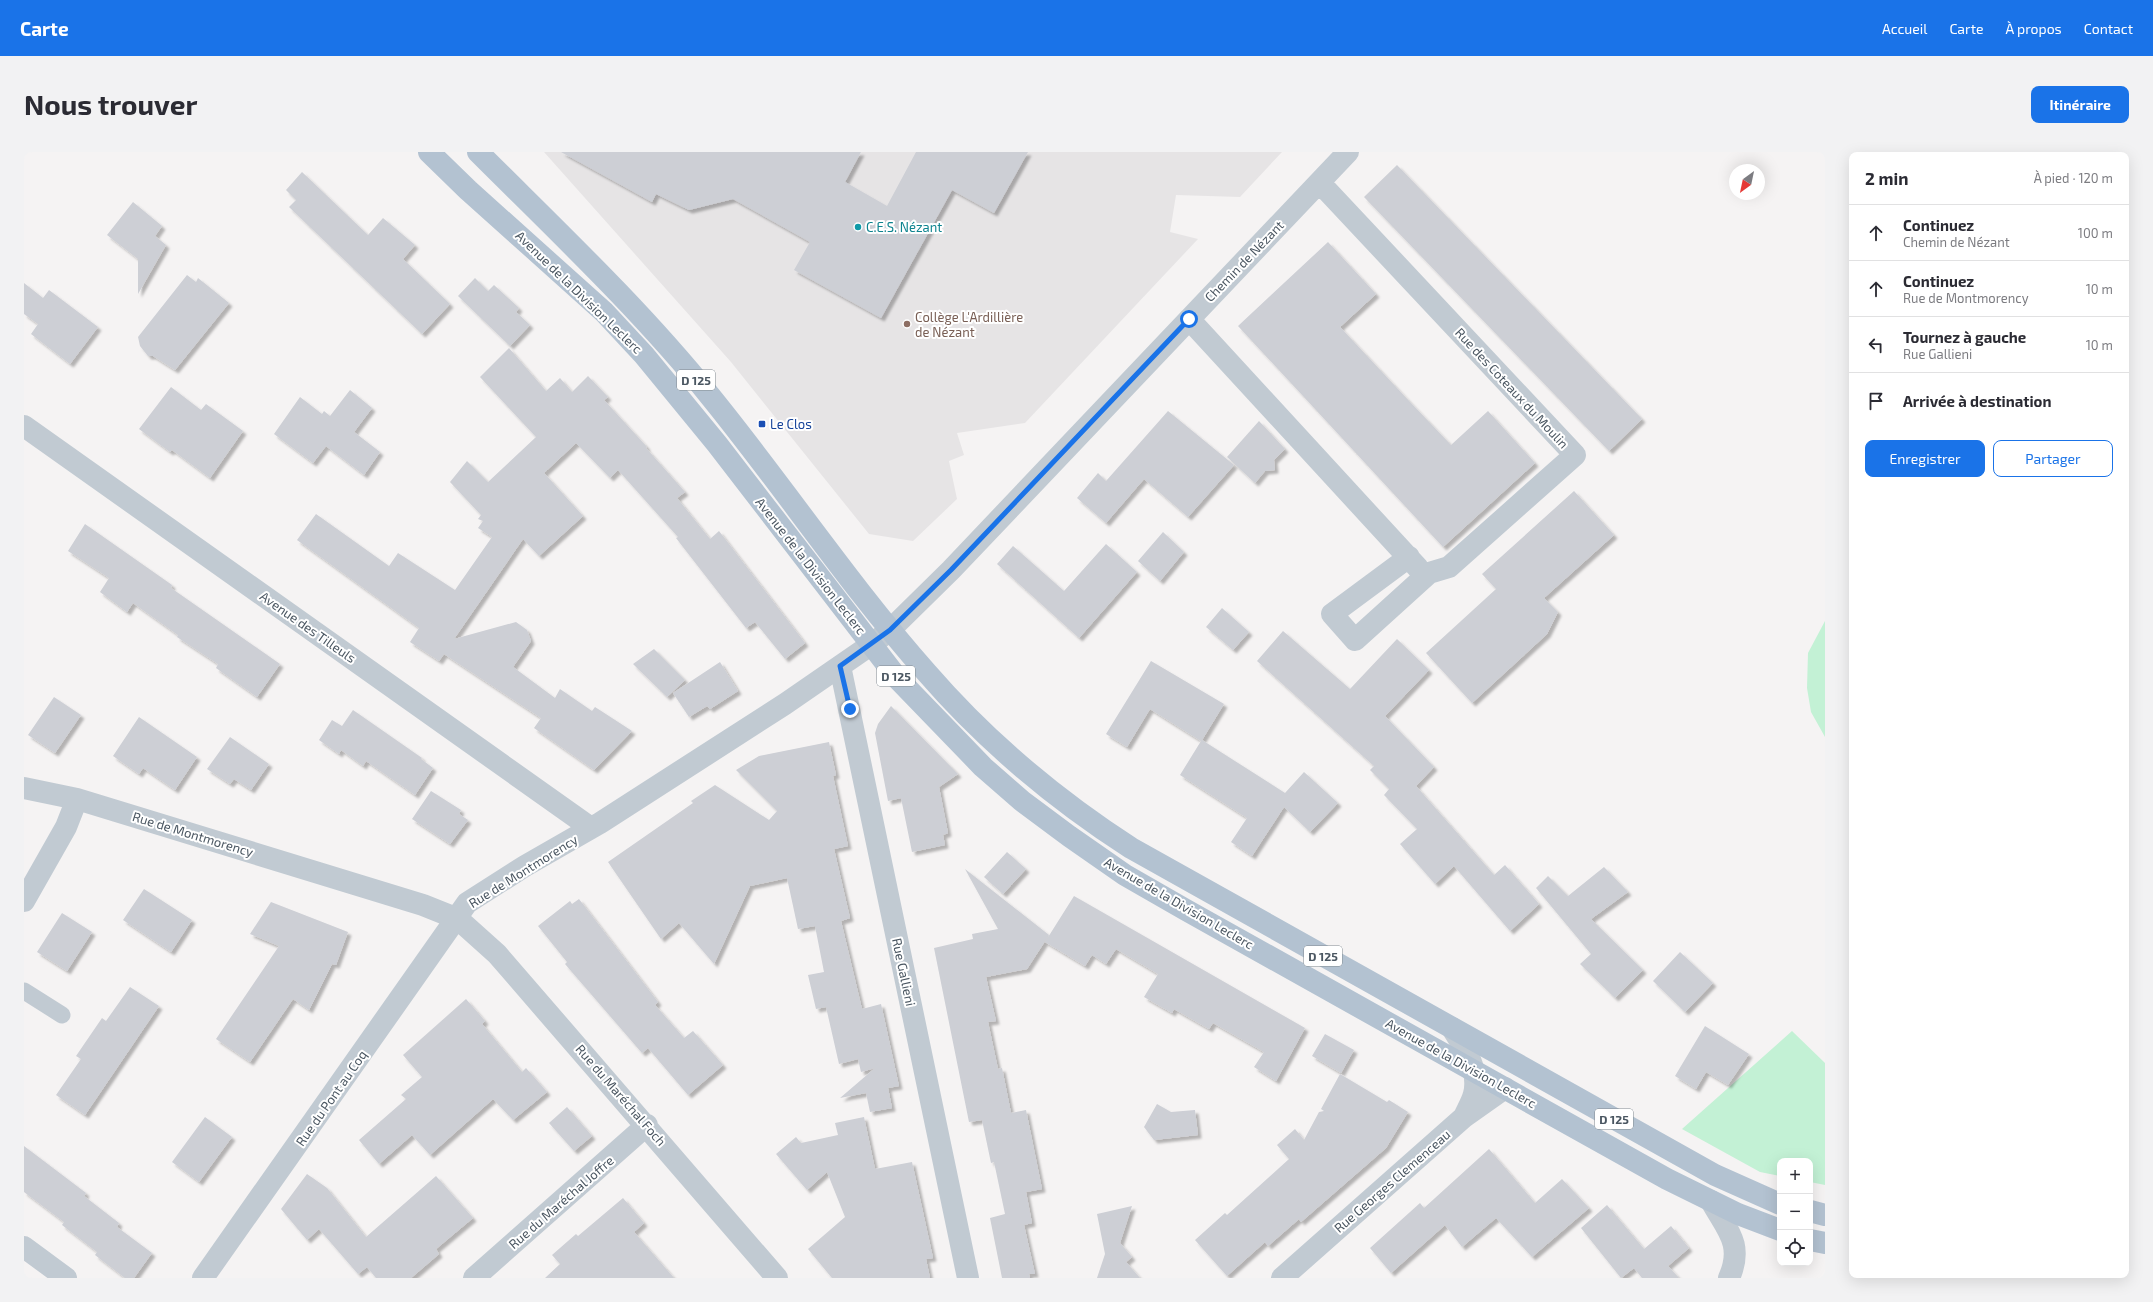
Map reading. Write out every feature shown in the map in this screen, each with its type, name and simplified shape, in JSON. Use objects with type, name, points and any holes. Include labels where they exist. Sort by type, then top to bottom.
[{"type":"main road","name":"Avenue de la Division Leclerc","points":[[429,152],[468,190],[604,312],[644,356],[717,444],[898,679],[983,767],[1022,801],[1125,875],[1667,1179],[1738,1214],[1777,1229]]},
{"type":"main road","name":"Avenue de la Division Leclerc","points":[[478,152],[650,327],[709,395],[890,630],[940,688],[1023,769],[1099,828],[1131,848],[1715,1175],[1777,1203]]},
{"type":"main road","points":[[1813,1213],[1825,1215]]},
{"type":"main road","points":[[1813,1241],[1825,1243]]},
{"type":"street","name":"Chemin de Nézant","points":[[890,630],[951,570],[1348,152]]},
{"type":"street","name":"Rue des Coteaux du Moulin","points":[[1320,183],[1575,455],[1448,567],[1429,573],[1355,640],[1332,614],[1409,557]]},
{"type":"street","points":[[1189,319],[1418,568],[1429,573]]},
{"type":"street","name":"Avenue des Tilleuls","points":[[24,426],[591,828]]},
{"type":"street","name":"Rue de Montmorency","points":[[24,788],[78,799],[415,903],[458,919],[467,903],[591,828],[785,704],[890,630]]},
{"type":"street","name":"Rue Gallieni","points":[[840,666],[968,1278]]},
{"type":"street","points":[[24,901],[66,827],[78,799]]},
{"type":"street","name":"Rue du Maréchal Foch","points":[[458,919],[497,954],[647,1125],[777,1278]]},
{"type":"street","name":"Rue du Pont au Coq","points":[[203,1278],[458,919]]},
{"type":"street","points":[[1452,1028],[1465,1048],[1474,1070],[1476,1080],[1474,1095],[1464,1118]]},
{"type":"street","name":"Rue Georges Clemenceau","points":[[1282,1278],[1464,1118],[1505,1088]]},
{"type":"street","name":"Rue du Maréchal Joffre","points":[[474,1278],[647,1125]]},
{"type":"street","points":[[1711,1201],[1733,1239],[1736,1254],[1729,1278]]},
{"type":"street","points":[[24,1247],[66,1278]]},
{"type":"lane","points":[[24,990],[62,1016]]},
{"type":"shaded area","name":"Collège L'Ardillière de Nézant","points":[[544,152],[1282,152],[1240,197],[1176,195],[1170,232],[1198,239],[1025,423],[957,433],[964,455],[949,461],[957,499],[913,541],[869,534],[731,362]]},
{"type":"green space","points":[[1825,621],[1825,737],[1811,712],[1807,688],[1808,653]]},
{"type":"green space","points":[[1792,1031],[1825,1063],[1825,1185],[1813,1183],[1813,1158],[1777,1158],[1777,1175],[1760,1172],[1682,1129]]},
{"type":"building","name":"C.E.S. Nézant","points":[[561,152],[861,152],[845,182],[887,206],[916,152],[1028,152],[994,213],[952,190],[881,318],[794,270],[810,242],[733,199],[689,210],[656,194],[652,202]]},
{"type":"building","points":[[1397,165],[1642,419],[1609,451],[1364,197]]},
{"type":"building","points":[[302,172],[368,235],[383,218],[415,245],[403,259],[450,304],[422,334],[289,207],[296,200],[286,190]]},
{"type":"building","points":[[133,202],[162,226],[155,236],[166,245],[138,294],[138,259],[107,235]]},
{"type":"building","points":[[1328,242],[1376,294],[1340,327],[1410,402],[1451,445],[1488,411],[1535,463],[1443,547],[1238,326]]},
{"type":"building","points":[[187,275],[196,282],[198,278],[229,303],[175,370],[153,356],[148,356],[140,346],[138,337]]},
{"type":"building","points":[[475,278],[488,291],[494,285],[519,308],[516,312],[530,325],[510,346],[458,296]]},
{"type":"building","points":[[24,283],[43,298],[49,290],[98,327],[70,364],[31,334],[38,324],[24,314]]},
{"type":"building","points":[[509,348],[546,391],[560,378],[572,392],[588,376],[608,397],[604,400],[647,447],[646,448],[685,492],[677,498],[710,539],[719,531],[805,643],[785,659],[755,622],[746,628],[676,538],[678,537],[618,470],[610,478],[576,443],[544,473],[583,516],[539,556],[523,539],[454,639],[516,622],[527,630],[531,641],[513,667],[555,698],[560,689],[592,711],[595,707],[632,731],[594,770],[534,728],[541,718],[444,654],[439,661],[410,642],[419,628],[297,540],[316,514],[389,566],[398,553],[455,590],[492,537],[478,528],[483,521],[478,519],[481,515],[450,482],[467,461],[488,482],[536,437],[480,377]]},
{"type":"building","points":[[171,387],[201,410],[206,404],[243,431],[210,478],[172,450],[170,452],[139,429]]},
{"type":"building","points":[[350,390],[372,408],[354,432],[380,452],[364,475],[326,446],[313,463],[274,434],[300,397],[322,414],[324,411],[330,416]]},
{"type":"building","points":[[1168,411],[1234,465],[1188,517],[1144,479],[1106,523],[1077,498],[1098,473],[1106,481]]},
{"type":"building","points":[[1259,421],[1285,449],[1274,460],[1275,470],[1265,471],[1255,483],[1227,457]]},
{"type":"building","points":[[1574,491],[1614,535],[1544,598],[1558,612],[1547,634],[1472,703],[1426,653],[1496,589],[1482,574]]},
{"type":"building","points":[[85,524],[172,585],[171,588],[280,664],[257,697],[216,668],[218,664],[177,637],[178,635],[133,603],[127,612],[100,592],[109,578],[68,551]]},
{"type":"building","points":[[1163,532],[1184,552],[1160,581],[1138,561]]},
{"type":"building","points":[[1106,544],[1137,572],[1079,638],[997,564],[1013,546],[1064,591]]},
{"type":"building","points":[[1222,608],[1249,632],[1233,650],[1206,627]]},
{"type":"building","points":[[1283,631],[1350,689],[1397,639],[1429,670],[1385,716],[1434,767],[1416,786],[1494,875],[1505,865],[1539,904],[1510,931],[1454,866],[1435,884],[1400,844],[1417,829],[1384,795],[1389,789],[1370,770],[1374,766],[1257,661]]},
{"type":"building","points":[[654,649],[685,680],[667,697],[633,664]]},
{"type":"building","points":[[1151,661],[1224,704],[1202,740],[1285,793],[1304,772],[1338,803],[1310,832],[1284,807],[1252,856],[1231,842],[1247,818],[1180,775],[1201,741],[1150,709],[1127,747],[1106,734]]},
{"type":"building","points":[[720,662],[738,691],[710,709],[707,706],[689,717],[673,693]]},
{"type":"building","points":[[54,697],[81,715],[55,753],[28,735]]},
{"type":"building","points":[[891,706],[958,774],[939,787],[948,833],[943,835],[945,845],[912,852],[901,798],[888,801],[875,733],[878,724]]},
{"type":"building","points":[[353,710],[422,758],[421,759],[433,768],[415,795],[366,761],[363,766],[341,750],[339,754],[319,740],[332,720],[342,726]]},
{"type":"building","points":[[139,717],[197,757],[175,790],[143,768],[139,774],[113,756]]},
{"type":"building","points":[[230,737],[269,764],[251,790],[234,779],[230,784],[207,769]]},
{"type":"building","points":[[829,742],[836,775],[833,776],[848,846],[834,849],[850,918],[841,921],[862,1009],[881,1004],[899,1086],[888,1088],[892,1108],[870,1112],[866,1093],[840,1098],[875,1068],[861,1072],[858,1059],[839,1064],[826,1007],[816,1009],[808,975],[824,972],[815,926],[798,929],[787,878],[750,886],[714,964],[679,923],[661,939],[608,862],[693,803],[691,801],[715,785],[769,820],[777,811],[736,770],[759,756]]},
{"type":"building","points":[[431,791],[461,810],[459,814],[468,820],[450,844],[412,819]]},
{"type":"building","points":[[1007,852],[1026,869],[1003,894],[984,877]]},
{"type":"building","points":[[1604,867],[1628,892],[1591,919],[1643,970],[1615,998],[1580,964],[1591,954],[1536,888],[1548,876],[1568,896]]},
{"type":"building","points":[[965,869],[1049,935],[1027,969],[986,977],[996,1021],[988,1022],[998,1069],[1002,1068],[1011,1113],[1026,1110],[1042,1189],[1026,1192],[1032,1223],[1024,1225],[1035,1274],[1029,1274],[1030,1278],[1002,1278],[990,1218],[1005,1214],[994,1162],[991,1163],[982,1120],[969,1122],[934,948],[973,939],[972,934],[998,929]]},
{"type":"building","points":[[144,889],[192,920],[171,952],[123,920]]},
{"type":"building","points":[[1074,896],[1305,1028],[1276,1081],[1254,1067],[1264,1052],[1213,1023],[1209,1029],[1174,1009],[1172,1013],[1144,997],[1158,974],[1116,949],[1106,964],[1092,955],[1085,966],[1045,942]]},
{"type":"building","points":[[579,899],[658,1002],[655,1005],[684,1038],[693,1031],[723,1065],[688,1095],[648,1048],[642,1053],[565,964],[567,962],[538,926],[570,901],[572,904]]},
{"type":"building","points":[[271,902],[348,932],[336,965],[332,964],[309,1010],[293,999],[250,1062],[216,1039],[279,946],[250,934]]},
{"type":"building","points":[[62,913],[92,932],[67,971],[37,952]]},
{"type":"building","points":[[1680,952],[1713,983],[1685,1012],[1653,981]]},
{"type":"building","points":[[130,987],[159,1006],[85,1115],[56,1095],[81,1059],[76,1056],[102,1018],[106,1021]]},
{"type":"building","points":[[466,999],[485,1021],[482,1024],[522,1072],[526,1068],[547,1092],[513,1120],[493,1099],[430,1155],[412,1135],[379,1164],[359,1140],[406,1099],[401,1095],[422,1077],[403,1055]]},
{"type":"building","points":[[1705,1026],[1749,1054],[1728,1085],[1706,1072],[1696,1089],[1675,1076]]},
{"type":"building","points":[[1325,1034],[1354,1050],[1341,1073],[1312,1056]]},
{"type":"building","points":[[1340,1074],[1387,1102],[1389,1100],[1408,1112],[1386,1148],[1301,1222],[1299,1219],[1268,1246],[1265,1242],[1227,1276],[1195,1240],[1225,1213],[1227,1215],[1289,1159],[1277,1145],[1295,1129],[1304,1140],[1319,1112],[1324,1111],[1321,1109]]},
{"type":"building","points":[[1157,1104],[1171,1112],[1195,1110],[1198,1135],[1154,1140],[1144,1127]]},
{"type":"building","points":[[567,1107],[592,1136],[574,1151],[549,1123]]},
{"type":"building","points":[[205,1117],[232,1137],[199,1182],[172,1162]]},
{"type":"building","points":[[864,1117],[875,1169],[912,1162],[933,1258],[926,1259],[930,1278],[832,1278],[808,1249],[845,1217],[827,1172],[807,1190],[776,1154],[796,1137],[801,1143],[838,1135],[835,1123]]},
{"type":"building","points":[[24,1146],[86,1193],[84,1196],[119,1223],[117,1227],[152,1253],[134,1278],[125,1278],[95,1255],[97,1252],[62,1225],[64,1222],[24,1192]]},
{"type":"building","points":[[1489,1149],[1535,1203],[1562,1179],[1589,1208],[1532,1257],[1496,1218],[1462,1247],[1445,1225],[1391,1273],[1370,1248],[1420,1203],[1424,1208]]},
{"type":"building","points":[[307,1174],[327,1188],[366,1237],[436,1176],[473,1218],[436,1249],[439,1254],[411,1278],[376,1278],[367,1267],[358,1274],[319,1229],[307,1240],[281,1209]]},
{"type":"building","points":[[623,1198],[644,1223],[634,1232],[674,1278],[545,1278],[560,1264],[552,1255],[576,1234],[578,1236]]},
{"type":"building","points":[[1607,1205],[1644,1249],[1671,1226],[1689,1248],[1668,1266],[1679,1278],[1642,1278],[1634,1268],[1621,1278],[1581,1228]]},
{"type":"building","points":[[1132,1206],[1120,1243],[1132,1257],[1126,1262],[1140,1278],[1097,1278],[1105,1254],[1097,1214]]},
{"type":"place","name":"C.E.S. Nézant","points":[[858,227]]},
{"type":"place","name":"Collège L'Ardillière de Nézant","points":[[907,324]]},
{"type":"place","name":"Le Clos","points":[[762,424]]},
{"type":"route","points":[[850,709],[840,666],[890,630],[951,570],[1189,319]]}]
